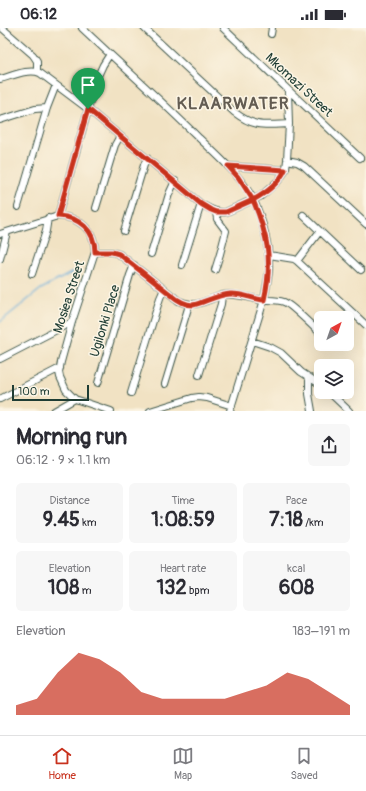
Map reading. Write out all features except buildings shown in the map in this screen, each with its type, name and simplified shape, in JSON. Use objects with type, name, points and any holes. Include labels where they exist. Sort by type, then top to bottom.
[{"type":"street","points":[[2,28],[33,55],[37,61],[37,72]]},
{"type":"street","points":[[82,28],[188,126],[238,177],[253,200],[265,231],[268,255],[268,274],[264,300],[231,409],[207,398],[199,397],[150,411]]},
{"type":"street","points":[[144,28],[243,119],[258,124],[289,124]]},
{"type":"street","name":"Mkomazi Street","points":[[227,29],[288,90],[360,158]]},
{"type":"street","points":[[58,216],[97,78],[110,54]]},
{"type":"street","points":[[0,79],[28,71],[40,73],[88,109],[201,204],[216,212],[226,212],[261,196],[278,181],[285,170],[289,124],[288,90]]},
{"type":"street","points":[[18,207],[47,108],[56,85]]},
{"type":"street","points":[[0,120],[35,109],[47,108]]},
{"type":"street","points":[[96,208],[120,136]]},
{"type":"street","points":[[124,231],[147,158]]},
{"type":"street","points":[[287,160],[297,162],[304,166],[366,224]]},
{"type":"street","points":[[228,166],[285,170]]},
{"type":"street","points":[[151,254],[169,194],[175,182]]},
{"type":"street","points":[[182,265],[201,204]]},
{"type":"street","points":[[214,270],[226,231],[217,219],[216,212]]},
{"type":"street","points":[[303,215],[361,270]]},
{"type":"street","name":"Mosiea Street","points":[[0,234],[48,218],[65,216],[80,223],[87,228],[92,235],[95,244],[95,252],[72,322],[60,368],[62,384],[75,399]]},
{"type":"street","points":[[32,274],[46,231],[48,218]]},
{"type":"street","points":[[297,261],[320,231]]},
{"type":"street","points":[[0,260],[7,232]]},
{"type":"street","points":[[95,252],[117,253],[123,256],[179,301],[189,305],[230,294],[264,300],[270,299],[288,304],[314,328]]},
{"type":"street","points":[[268,255],[294,259],[297,261],[366,325]]},
{"type":"street","name":"Ugilonki Place","points":[[98,383],[134,265]]},
{"type":"street","points":[[131,393],[164,289]]},
{"type":"street","points":[[199,375],[221,304],[222,296]]},
{"type":"street","points":[[165,384],[189,305]]},
{"type":"street","points":[[0,359],[72,322]]},
{"type":"street","points":[[252,341],[270,347],[281,353],[301,372],[314,381]]},
{"type":"street","points":[[0,399],[60,368]]},
{"type":"street","points":[[309,378],[309,394],[312,411]]},
{"type":"street","points":[[54,411],[75,399],[111,411]]},
{"type":"street","points":[[336,399],[349,411]]},
{"type":"street","points":[[87,411],[90,404]]},
{"type":"waterway","points":[[0,322],[41,289],[75,271]]},
{"type":"district","name":"KLAARWATER","points":[[233,103]]},
{"type":"route","points":[[88,109],[58,216],[65,216],[73,219],[87,228],[92,235],[95,244],[95,252],[112,252],[119,254],[179,301],[193,305],[230,294],[264,300],[269,269],[268,255],[265,231],[253,200],[261,196],[278,181],[285,170],[228,166],[238,177],[253,200],[226,212],[216,212],[201,204],[88,109]]}]
